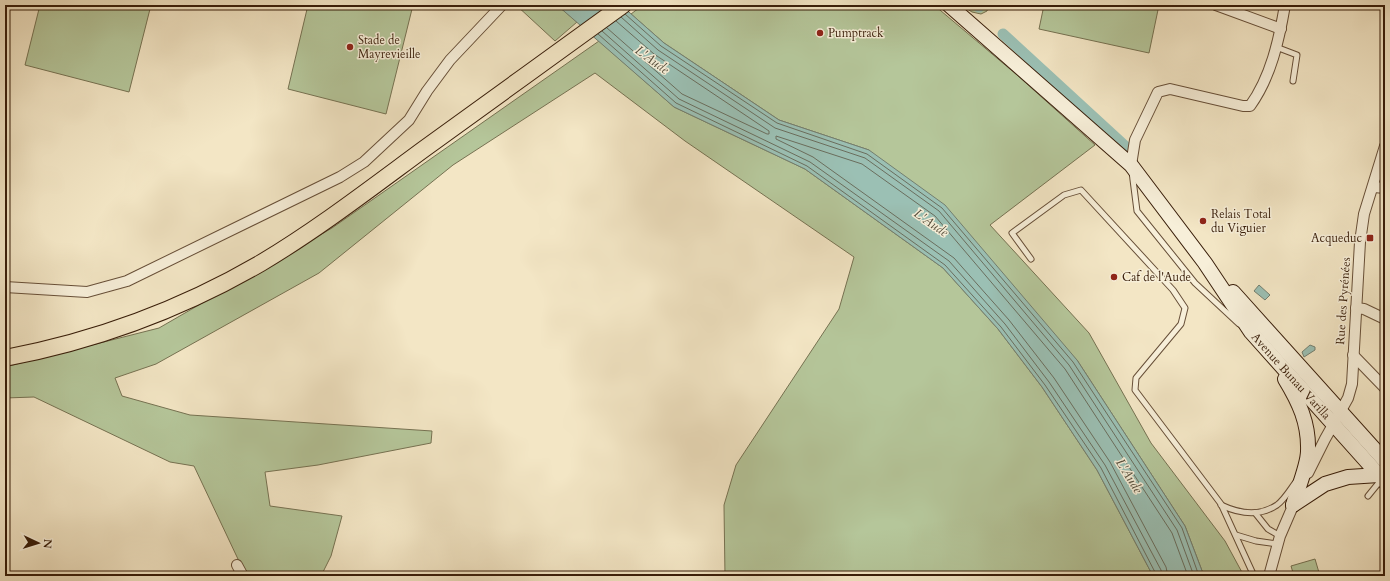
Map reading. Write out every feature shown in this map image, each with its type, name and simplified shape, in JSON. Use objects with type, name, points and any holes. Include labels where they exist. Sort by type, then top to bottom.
[{"type":"main road","points":[[5,358],[70,344],[128,325],[190,300],[278,252],[380,181],[623,5]]},
{"type":"main road","name":"Avenue Bunau Varilla","points":[[949,5],[1131,165],[1206,263],[1252,332],[1272,357],[1382,479]]},
{"type":"main road","name":"Avenue Bunau Varilla","points":[[1206,263],[1385,461]]},
{"type":"main road","points":[[1272,357],[1300,405],[1304,417],[1308,453],[1293,505]]},
{"type":"main road","points":[[1293,505],[1324,484],[1348,477],[1382,479]]},
{"type":"street","points":[[5,287],[87,292],[127,281],[340,177],[364,162],[409,120],[427,91],[450,60],[502,5]]},
{"type":"street","points":[[1216,5],[1280,29]]},
{"type":"street","points":[[1131,165],[1135,140],[1158,92],[1170,89],[1243,106],[1250,106],[1260,91],[1273,60],[1285,5]]},
{"type":"street","name":"Rue des Pyrénées","points":[[1269,576],[1279,540],[1293,505],[1333,424],[1341,412],[1352,384],[1356,308],[1363,225],[1385,146]]},
{"type":"street","points":[[1374,187],[1385,188]]},
{"type":"street","points":[[1356,308],[1364,309],[1385,319]]},
{"type":"street","points":[[1353,355],[1385,388]]},
{"type":"street","points":[[237,565],[242,576]]},
{"type":"lane","points":[[1276,47],[1297,55],[1293,81]]},
{"type":"lane","points":[[1131,165],[1137,211],[1195,283],[1237,322],[1252,332]]},
{"type":"lane","points":[[1031,259],[1012,233],[1064,195],[1081,190],[1173,290],[1185,308],[1181,324],[1136,378],[1135,390],[1220,504],[1236,535],[1254,576]]},
{"type":"lane","points":[[1220,504],[1233,510],[1256,514],[1278,505],[1302,475]]},
{"type":"lane","points":[[1368,496],[1382,479]]},
{"type":"lane","points":[[1256,514],[1268,530],[1279,540]]},
{"type":"lane","points":[[1236,535],[1256,541],[1279,540]]},
{"type":"green space","points":[[40,5],[151,5],[129,92],[25,65]]},
{"type":"green space","name":"Stade de Mayrevieille","points":[[308,5],[413,5],[386,114],[288,89]]},
{"type":"green space","points":[[516,5],[557,5],[577,22],[555,41]]},
{"type":"green space","points":[[643,5],[934,5],[1017,75],[1095,145],[990,225],[1089,333],[1151,443],[1225,541],[1244,576],[1204,576],[1185,526],[1077,360],[869,150],[779,120],[664,43],[631,14]]},
{"type":"green space","points":[[961,5],[989,5],[987,11],[981,14],[972,12]]},
{"type":"green space","points":[[1044,5],[1159,5],[1149,53],[1039,29]]},
{"type":"green space","points":[[599,41],[674,107],[805,169],[943,268],[998,329],[1042,387],[1097,470],[1153,576],[725,576],[724,505],[736,465],[839,309],[854,257],[685,141],[595,73],[453,165],[319,273],[156,364],[115,378],[122,396],[190,415],[432,431],[431,443],[318,465],[265,472],[270,506],[342,516],[331,556],[321,576],[246,576],[194,466],[170,462],[34,397],[5,398],[5,367],[159,328],[332,228]]},
{"type":"green space","points":[[1315,559],[1320,576],[1294,576],[1291,566]]},
{"type":"water","name":"L'Aude","points":[[557,5],[621,5],[664,43],[779,120],[869,150],[945,205],[1077,360],[1185,526],[1204,576],[1153,576],[1097,470],[1042,387],[998,329],[943,268],[805,169],[674,107]]},
{"type":"water","points":[[1259,285],[1270,295],[1265,300],[1254,291]]},
{"type":"water","points":[[1310,345],[1315,347],[1315,350],[1304,357],[1302,352]]},
{"type":"waterway","points":[[1003,34],[1125,146]]},
{"type":"place","name":"Pumptrack","points":[[820,33]]},
{"type":"place","name":"Stade de Mayrevieille","points":[[350,47]]},
{"type":"place","name":"Relais Total du Viguier","points":[[1203,221]]},
{"type":"place","name":"Acqueduc","points":[[1370,238]]},
{"type":"place","name":"Caf de l'Aude","points":[[1114,277]]}]
